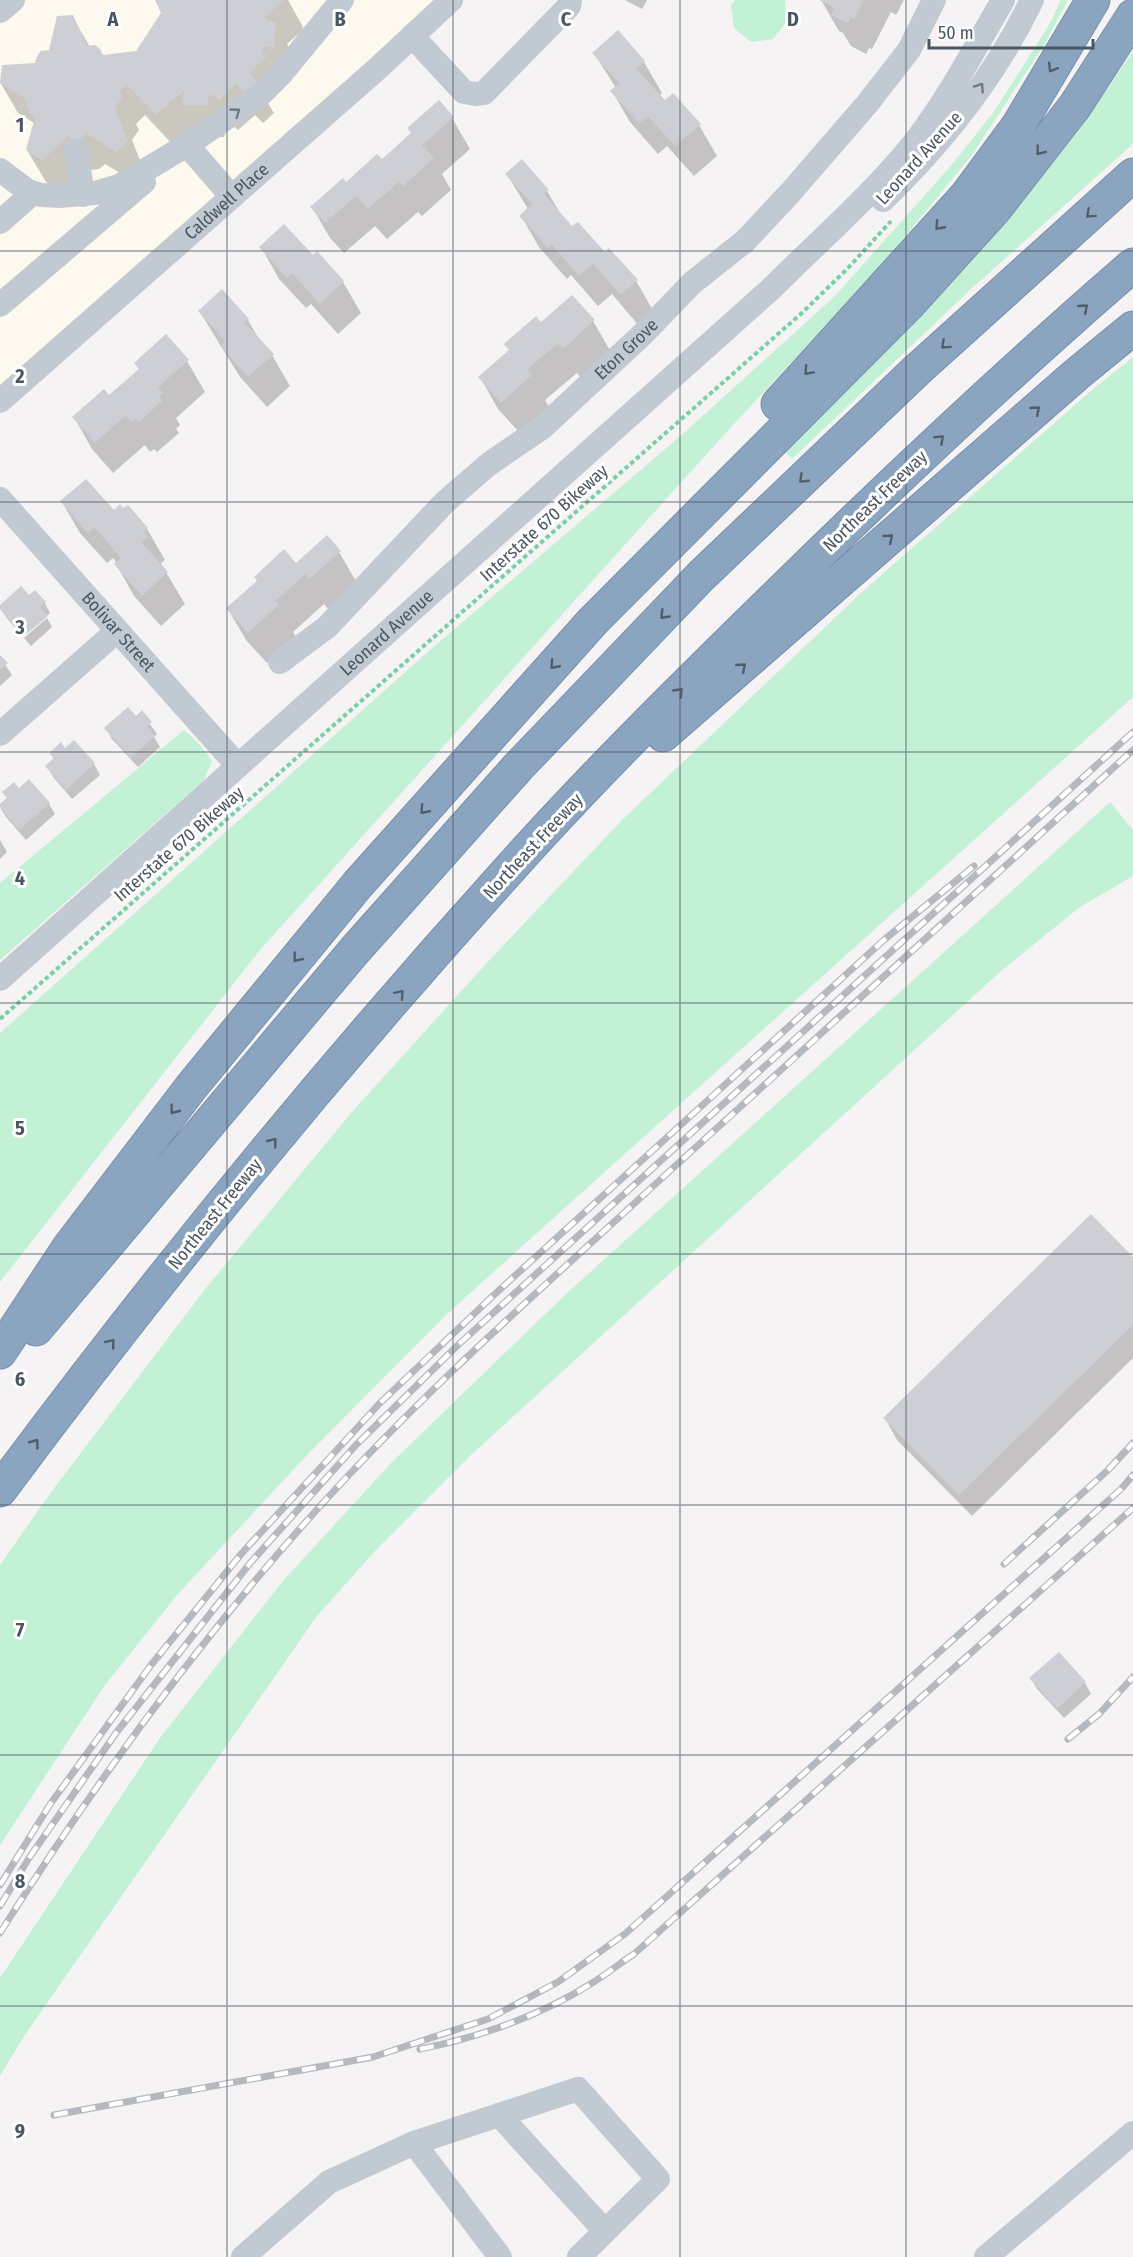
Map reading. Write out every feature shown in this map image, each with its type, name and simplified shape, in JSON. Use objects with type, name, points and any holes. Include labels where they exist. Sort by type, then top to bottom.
[{"type":"highway","points":[[593,621],[687,502],[967,195],[1018,126],[1093,0]]},
{"type":"highway","points":[[0,1352],[69,1246],[192,1086],[358,884],[593,621],[908,304],[994,210],[1075,106],[1133,16]]},
{"type":"highway","points":[[0,1371],[355,950],[518,767],[701,576],[917,370],[1133,175]]},
{"type":"highway","name":"Northeast Freeway","points":[[0,1490],[75,1389],[321,1083],[508,871],[680,691],[861,513],[1045,341],[1133,265]]},
{"type":"highway","points":[[508,871],[1059,389],[1133,328]]},
{"type":"street","points":[[0,11],[13,0]]},
{"type":"street","points":[[297,55],[342,0]]},
{"type":"street","points":[[0,170],[33,193],[59,196],[83,195],[95,194],[119,186],[187,146],[261,94],[352,0]]},
{"type":"street","name":"Caldwell Place","points":[[0,401],[452,0]]},
{"type":"street","points":[[412,36],[464,92],[484,93],[569,6],[570,0]]},
{"type":"street","name":"Eton Grove","points":[[280,662],[327,627],[445,502],[489,464],[543,427],[643,334],[692,283],[745,241],[790,193],[874,95],[909,50],[934,0]]},
{"type":"street","name":"Leonard Avenue","points":[[0,979],[773,287],[884,177],[914,143],[961,72],[1003,0]]},
{"type":"street","name":"Leonard Avenue","points":[[773,287],[856,225],[910,174],[974,97],[1002,55],[1032,0]]},
{"type":"street","points":[[187,146],[232,197]]},
{"type":"street","points":[[0,305],[187,146]]},
{"type":"street","points":[[76,151],[83,195]]},
{"type":"street","points":[[0,222],[33,193]]},
{"type":"street","name":"Bolivar Street","points":[[0,499],[238,766]]},
{"type":"street","points":[[0,734],[117,631]]},
{"type":"street","points":[[243,2257],[329,2182],[414,2143],[578,2089],[658,2179],[579,2257]]},
{"type":"street","points":[[499,2115],[605,2231]]},
{"type":"street","points":[[986,2257],[1133,2133]]},
{"type":"street","points":[[414,2143],[500,2257]]},
{"type":"path","name":"Interstate 670 Bikeway","points":[[0,1019],[795,319],[849,267],[893,219]]},
{"type":"shaded area","points":[[0,0],[462,0],[0,412]]},
{"type":"green space","points":[[735,0],[785,0],[787,21],[773,39],[751,42],[734,28],[731,5]]},
{"type":"green space","points":[[1061,0],[1068,0],[1044,45],[972,155],[880,267],[722,437],[260,950],[0,1282],[0,1033],[430,650],[685,432],[835,296],[949,168],[993,113],[1048,27]]},
{"type":"green space","points":[[1133,51],[1133,144],[971,289],[792,459],[784,451],[1012,213],[1080,129]]},
{"type":"green space","points":[[1133,357],[1133,697],[448,1313],[308,1454],[177,1595],[105,1685],[0,1845],[0,1565],[52,1491],[206,1288],[352,1112],[484,966],[622,820],[862,592],[1092,390]]},
{"type":"green space","points":[[184,730],[200,745],[212,761],[204,780],[0,960],[0,883]]},
{"type":"green space","points":[[1110,802],[1133,830],[1133,876],[1080,907],[1001,971],[472,1454],[376,1550],[317,1616],[24,2036],[0,2076],[0,1978],[160,1738],[282,1582],[392,1462],[566,1294]]},
{"type":"building","points":[[155,0],[284,0],[265,17],[268,21],[276,22],[274,47],[266,46],[262,51],[267,56],[249,72],[257,81],[244,93],[236,84],[219,100],[213,94],[208,98],[207,106],[182,105],[185,89],[156,115],[127,85],[119,92],[122,97],[115,108],[128,141],[116,152],[86,133],[81,139],[72,139],[69,136],[42,160],[26,150],[35,117],[30,114],[26,105],[27,100],[0,83],[2,65],[35,63],[41,51],[49,50],[57,16],[73,15],[87,46],[95,45],[103,55],[136,51],[161,13]]},
{"type":"building","points":[[819,0],[864,0],[854,19],[851,17],[848,23],[831,15],[835,8]]},
{"type":"building","points":[[618,30],[645,61],[637,69],[651,85],[665,100],[673,93],[701,124],[675,146],[648,116],[639,123],[610,91],[619,83],[592,53]]},
{"type":"building","points":[[439,100],[454,117],[422,145],[434,158],[403,186],[399,182],[368,209],[356,196],[325,223],[310,207],[343,178],[346,182],[377,154],[382,159],[411,133],[407,128]]},
{"type":"building","points":[[522,159],[549,190],[544,194],[572,226],[578,222],[605,252],[609,248],[638,280],[621,295],[593,264],[579,276],[552,245],[548,248],[519,216],[532,204],[505,174]]},
{"type":"building","points":[[284,224],[313,255],[317,251],[344,281],[320,304],[292,273],[287,278],[259,247]]},
{"type":"building","points":[[222,289],[249,319],[245,323],[274,354],[248,377],[220,346],[225,341],[198,311]]},
{"type":"building","points":[[572,295],[595,320],[563,349],[558,343],[527,370],[532,375],[501,403],[478,377],[509,350],[504,344],[536,316],[541,322]]},
{"type":"building","points":[[166,334],[189,360],[158,387],[163,393],[159,397],[162,401],[139,422],[135,418],[132,422],[126,415],[95,443],[72,417],[104,389],[109,395],[139,369],[134,363]]},
{"type":"building","points":[[86,479],[114,510],[120,504],[123,508],[128,505],[148,528],[144,532],[148,537],[141,542],[168,572],[142,596],[114,564],[121,558],[94,527],[88,533],[60,501]]},
{"type":"building","points":[[327,535],[341,551],[309,579],[305,574],[275,601],[279,605],[248,633],[226,608],[257,581],[254,577],[284,549],[296,563]]},
{"type":"building","points":[[21,586],[29,595],[35,590],[46,602],[40,607],[48,616],[24,636],[0,609],[0,605]]},
{"type":"building","points":[[0,655],[8,663],[0,670]]},
{"type":"building","points":[[128,707],[136,716],[142,710],[152,722],[147,727],[155,736],[131,758],[104,728]]},
{"type":"building","points":[[74,740],[95,763],[66,790],[45,766],[54,758],[49,753],[61,742],[65,748]]},
{"type":"building","points":[[29,779],[50,803],[19,830],[0,808],[0,804],[7,798],[2,792],[14,782],[19,788]]},
{"type":"building","points":[[1091,1214],[1133,1257],[1133,1325],[959,1495],[883,1418]]},
{"type":"building","points":[[1059,1652],[1086,1682],[1057,1709],[1029,1678]]},
{"type":"railway","points":[[0,1906],[29,1858],[116,1733],[251,1562],[356,1445],[459,1344],[1133,732]]},
{"type":"railway","points":[[0,1933],[112,1766],[192,1658],[278,1554],[362,1461],[445,1378],[532,1297],[1133,750]]},
{"type":"railway","points":[[0,1885],[51,1803],[151,1665],[242,1553],[380,1403],[496,1293],[885,939],[974,866]]},
{"type":"railway","points":[[1004,1564],[1108,1470],[1133,1443]]},
{"type":"railway","points":[[54,2115],[373,2057],[488,2019],[558,1982],[626,1933],[1121,1489],[1133,1475]]},
{"type":"railway","points":[[420,2049],[487,2032],[531,2015],[573,1995],[634,1954],[1133,1508]]},
{"type":"railway","points":[[1068,1739],[1099,1714],[1133,1677]]}]
